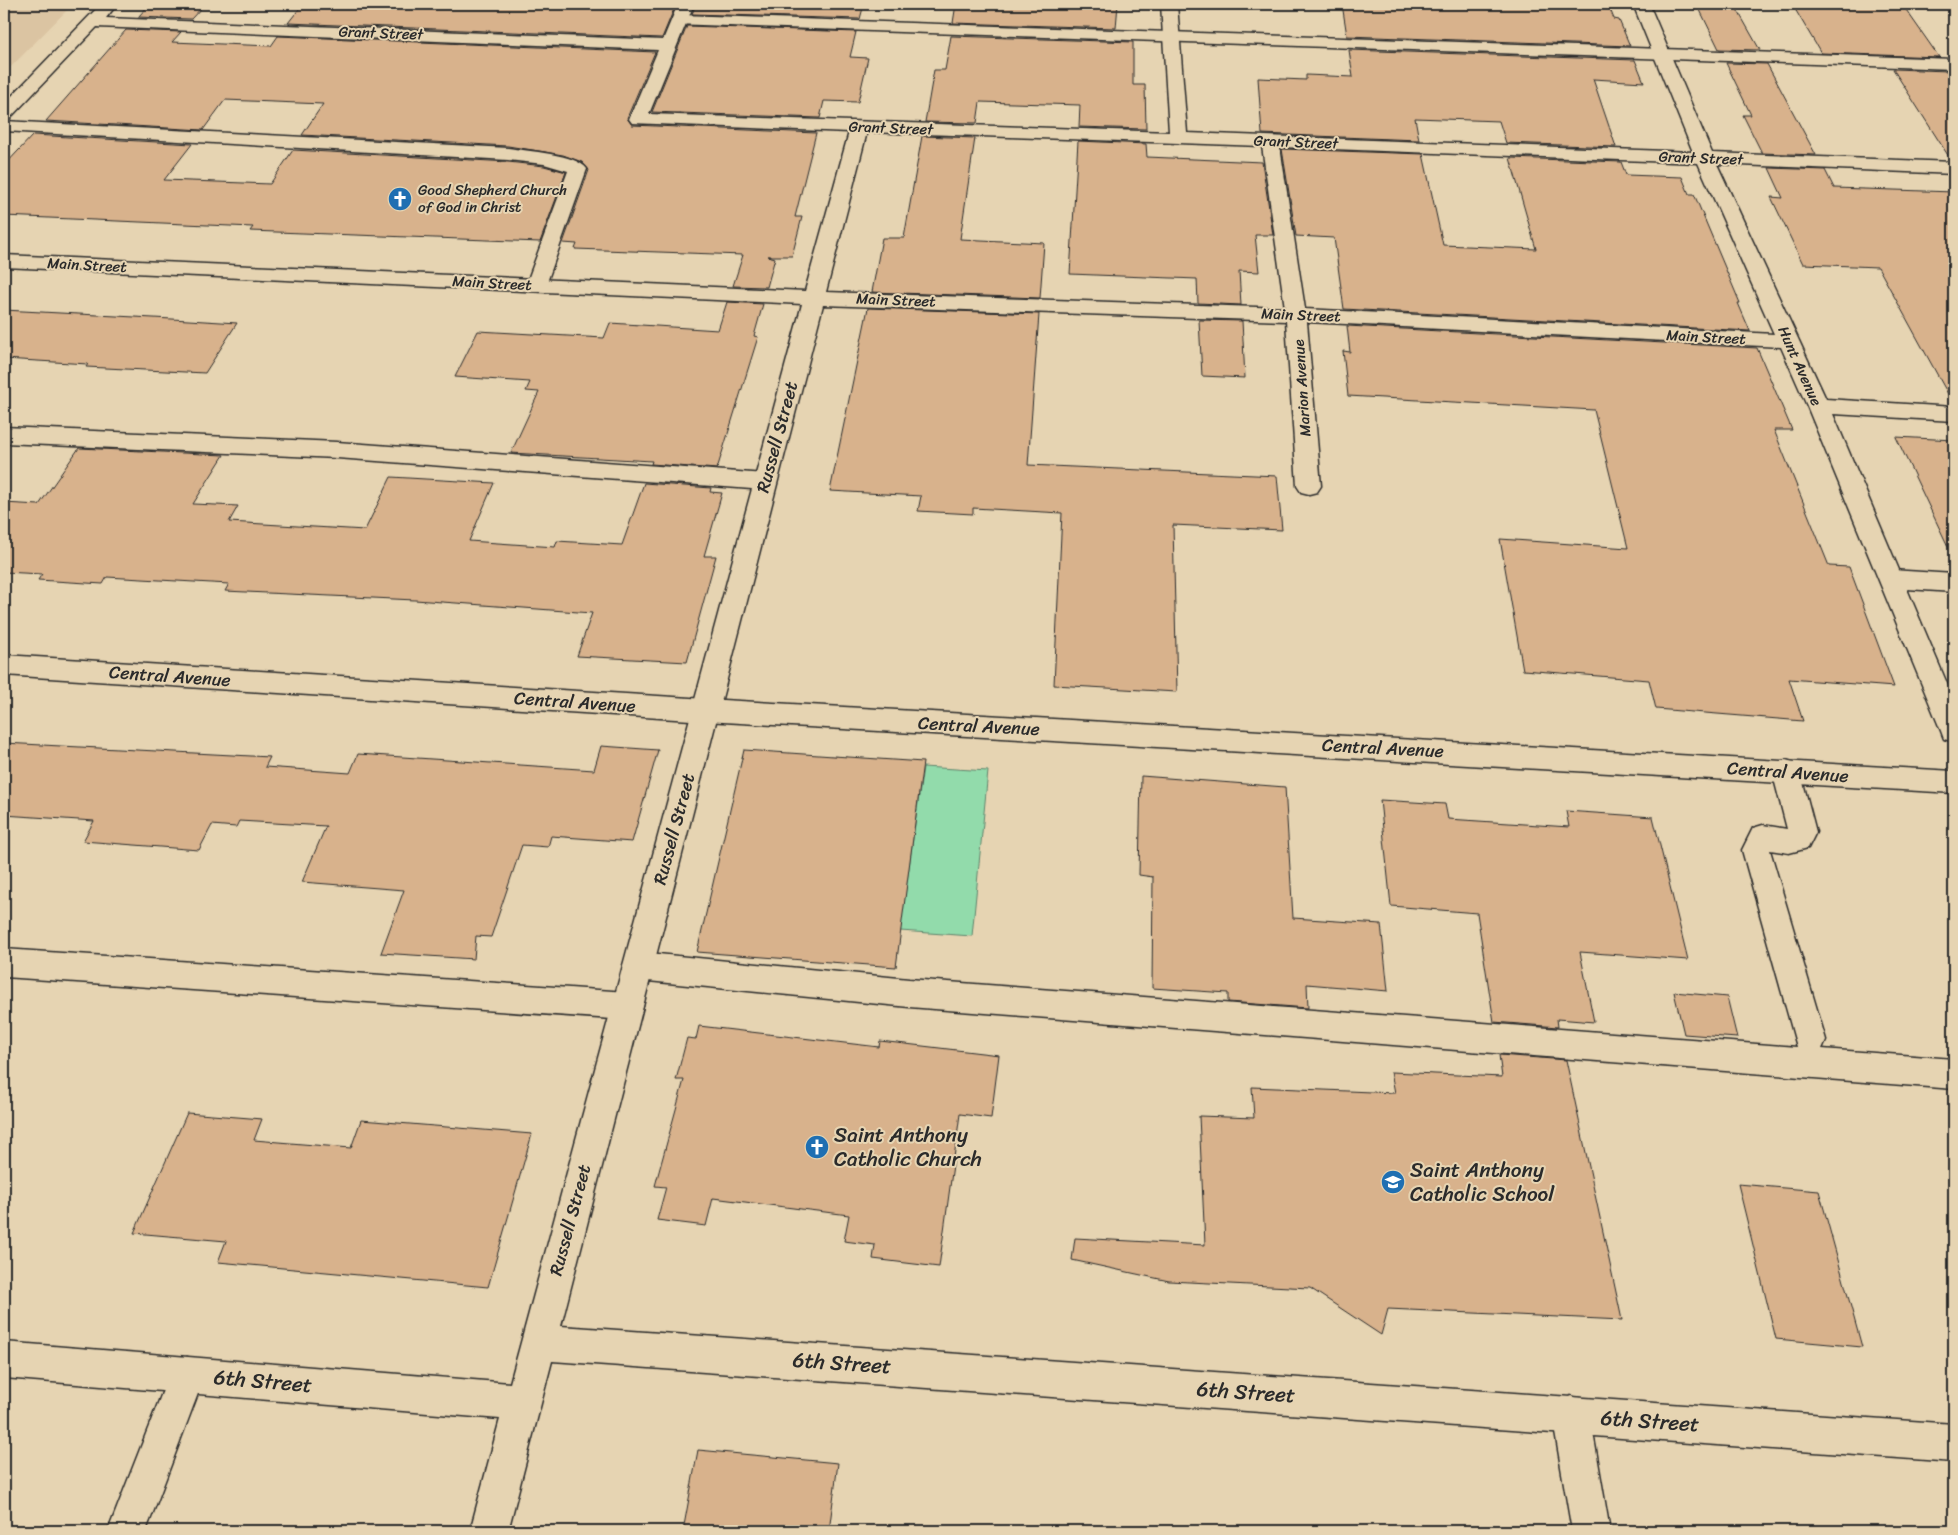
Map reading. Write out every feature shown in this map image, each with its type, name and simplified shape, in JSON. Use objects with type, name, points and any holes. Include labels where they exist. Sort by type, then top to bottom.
[{"type":"street","points":[[4,114],[110,4]]},
{"type":"street","points":[[670,45],[686,4]]},
{"type":"street","points":[[1169,4],[1178,138]]},
{"type":"street","name":"Hunt Avenue","points":[[1641,4],[1705,158],[1818,406],[1954,731]]},
{"type":"street","points":[[680,20],[1954,64]]},
{"type":"street","name":"Grant Street","points":[[93,22],[670,45],[638,119],[1270,141],[1954,168]]},
{"type":"street","points":[[4,126],[508,154],[548,159],[578,169],[536,285]]},
{"type":"street","name":"Russell Street","points":[[489,1531],[859,127]]},
{"type":"street","name":"Marion Avenue","points":[[1270,141],[1296,315],[1309,486]]},
{"type":"street","name":"Main Street","points":[[4,261],[814,298],[1296,315],[1789,341]]},
{"type":"street","points":[[1818,406],[1954,414]]},
{"type":"street","points":[[4,435],[337,450],[766,482]]},
{"type":"street","points":[[1891,580],[1954,583]]},
{"type":"street","name":"Central Avenue","points":[[4,665],[706,710],[1954,782]]},
{"type":"street","points":[[1786,771],[1802,832],[1798,840],[1789,841],[1763,837],[1756,850],[1810,1040]]},
{"type":"street","points":[[4,963],[627,1006]]},
{"type":"street","points":[[638,966],[909,993],[1954,1074]]},
{"type":"street","name":"6th Street","points":[[538,1342],[1954,1443]]},
{"type":"street","name":"6th Street","points":[[4,1360],[523,1402]]},
{"type":"street","points":[[126,1531],[187,1375]]},
{"type":"street","points":[[1571,1415],[1591,1531]]},
{"type":"shaded area","points":[[4,4],[73,4],[4,74]]},
{"type":"green space","points":[[923,767],[988,771],[972,936],[900,931]]},
{"type":"building","points":[[150,4],[205,4],[191,19],[138,17]]},
{"type":"building","points":[[303,4],[676,4],[662,38],[288,23]]},
{"type":"building","points":[[696,4],[864,4],[860,19],[692,14]]},
{"type":"building","points":[[956,4],[1118,4],[1116,28],[953,23]]},
{"type":"building","points":[[1342,4],[1608,4],[1614,19],[1619,20],[1630,46],[1347,36]]},
{"type":"building","points":[[1703,4],[1734,4],[1760,50],[1719,49],[1698,6]]},
{"type":"building","points":[[1792,4],[1902,4],[1939,57],[1821,53]]},
{"type":"building","points":[[687,26],[856,32],[850,57],[868,58],[858,102],[824,101],[820,118],[652,112]]},
{"type":"building","points":[[126,30],[181,32],[172,42],[271,46],[278,36],[655,52],[627,118],[632,125],[816,133],[795,217],[802,217],[792,256],[768,256],[775,258],[767,287],[733,286],[743,255],[575,249],[577,244],[563,243],[589,170],[582,162],[563,155],[508,146],[302,135],[323,104],[225,100],[203,130],[46,121]]},
{"type":"building","points":[[951,36],[1133,42],[1133,85],[1145,85],[1146,129],[1079,127],[1080,105],[980,102],[977,123],[925,122],[934,70],[945,70]]},
{"type":"building","points":[[1349,50],[1635,60],[1644,82],[1593,79],[1616,147],[1506,143],[1499,121],[1415,118],[1419,140],[1262,134],[1258,78],[1306,80],[1306,75],[1353,77]]},
{"type":"building","points":[[1726,63],[1767,64],[1816,155],[1762,153],[1743,115],[1751,115]]},
{"type":"building","points":[[1893,69],[1948,71],[1954,79],[1954,160],[1951,160]]},
{"type":"building","points":[[33,135],[192,144],[164,180],[270,184],[293,150],[508,162],[544,166],[566,172],[540,242],[250,231],[253,227],[4,216],[4,166]]},
{"type":"building","points":[[922,136],[975,138],[960,239],[1044,243],[1040,298],[872,292],[882,238],[904,238]]},
{"type":"building","points":[[1078,141],[1146,144],[1147,157],[1262,162],[1273,235],[1255,235],[1259,272],[1239,271],[1241,305],[1198,303],[1197,279],[1070,274]]},
{"type":"building","points":[[1282,149],[1423,154],[1443,245],[1536,249],[1510,158],[1621,162],[1626,175],[1682,177],[1689,194],[1694,194],[1750,331],[1344,309],[1334,238],[1296,236]]},
{"type":"building","points":[[1769,168],[1825,170],[1834,188],[1954,192],[1954,405],[1878,267],[1803,264],[1771,197],[1783,198]]},
{"type":"building","points":[[727,302],[763,304],[754,336],[758,337],[717,469],[651,464],[652,461],[511,453],[539,392],[526,391],[530,382],[455,377],[478,331],[604,338],[610,323],[718,330]]},
{"type":"building","points":[[868,308],[1039,314],[1028,465],[1277,476],[1282,530],[1173,525],[1177,692],[1054,685],[1062,513],[973,508],[973,514],[918,511],[921,496],[830,491]]},
{"type":"building","points":[[4,310],[237,323],[205,373],[86,367],[88,364],[4,359]]},
{"type":"building","points":[[1199,320],[1242,321],[1245,378],[1202,376]]},
{"type":"building","points":[[1347,326],[1757,348],[1792,430],[1774,430],[1829,566],[1849,567],[1894,687],[1789,679],[1803,721],[1656,709],[1649,680],[1523,670],[1500,539],[1628,548],[1594,410],[1348,396],[1343,351],[1350,352]]},
{"type":"building","points":[[1896,437],[1954,440],[1954,559]]},
{"type":"building","points":[[79,448],[224,455],[193,504],[238,506],[229,522],[365,530],[391,477],[494,483],[469,541],[555,547],[557,541],[622,545],[644,483],[711,488],[710,492],[722,493],[704,556],[716,556],[687,662],[577,656],[592,613],[415,600],[225,591],[229,584],[107,577],[103,584],[38,580],[42,574],[4,572],[4,503],[39,505]]},
{"type":"building","points":[[4,743],[270,757],[265,767],[350,773],[358,754],[594,770],[601,746],[658,750],[632,842],[551,836],[548,847],[522,845],[491,937],[476,936],[474,959],[381,953],[404,890],[302,882],[326,826],[239,821],[236,827],[212,825],[199,850],[83,841],[94,821],[4,815]]},
{"type":"building","points":[[744,750],[923,762],[896,967],[697,952]]},
{"type":"building","points":[[1141,776],[1285,787],[1293,918],[1381,924],[1388,991],[1307,984],[1308,1008],[1228,1002],[1228,993],[1152,988],[1153,877],[1139,875]]},
{"type":"building","points":[[1380,800],[1445,804],[1448,819],[1569,827],[1566,811],[1653,817],[1688,960],[1580,952],[1594,1022],[1557,1019],[1558,1027],[1494,1022],[1477,913],[1391,906]]},
{"type":"building","points":[[1674,992],[1727,997],[1737,1038],[1684,1034]]},
{"type":"building","name":"Saint Anthony Catholic Church","points":[[699,1026],[879,1047],[880,1041],[999,1055],[991,1118],[960,1114],[939,1267],[873,1259],[875,1245],[844,1241],[849,1215],[713,1198],[706,1226],[657,1220],[666,1187],[655,1186],[684,1080],[676,1080],[687,1038],[696,1039]]},
{"type":"building","points":[[1499,1055],[1566,1060],[1622,1320],[1388,1309],[1381,1335],[1310,1288],[1169,1281],[1072,1260],[1075,1238],[1205,1245],[1199,1116],[1254,1118],[1252,1087],[1395,1093],[1391,1072],[1502,1077]]},
{"type":"building","points":[[187,1113],[262,1119],[254,1140],[351,1148],[361,1120],[532,1134],[488,1287],[218,1262],[226,1241],[134,1233]]},
{"type":"building","points":[[1738,1184],[1819,1191],[1862,1347],[1776,1339]]},
{"type":"building","points":[[698,1450],[838,1463],[829,1531],[683,1531]]},
{"type":"place","name":"Good Shepherd Church of God in Christ","points":[[400,199]]},
{"type":"place","name":"Saint Anthony Catholic Church","points":[[817,1147]]},
{"type":"place","name":"Saint Anthony Catholic School","points":[[1393,1182]]}]
